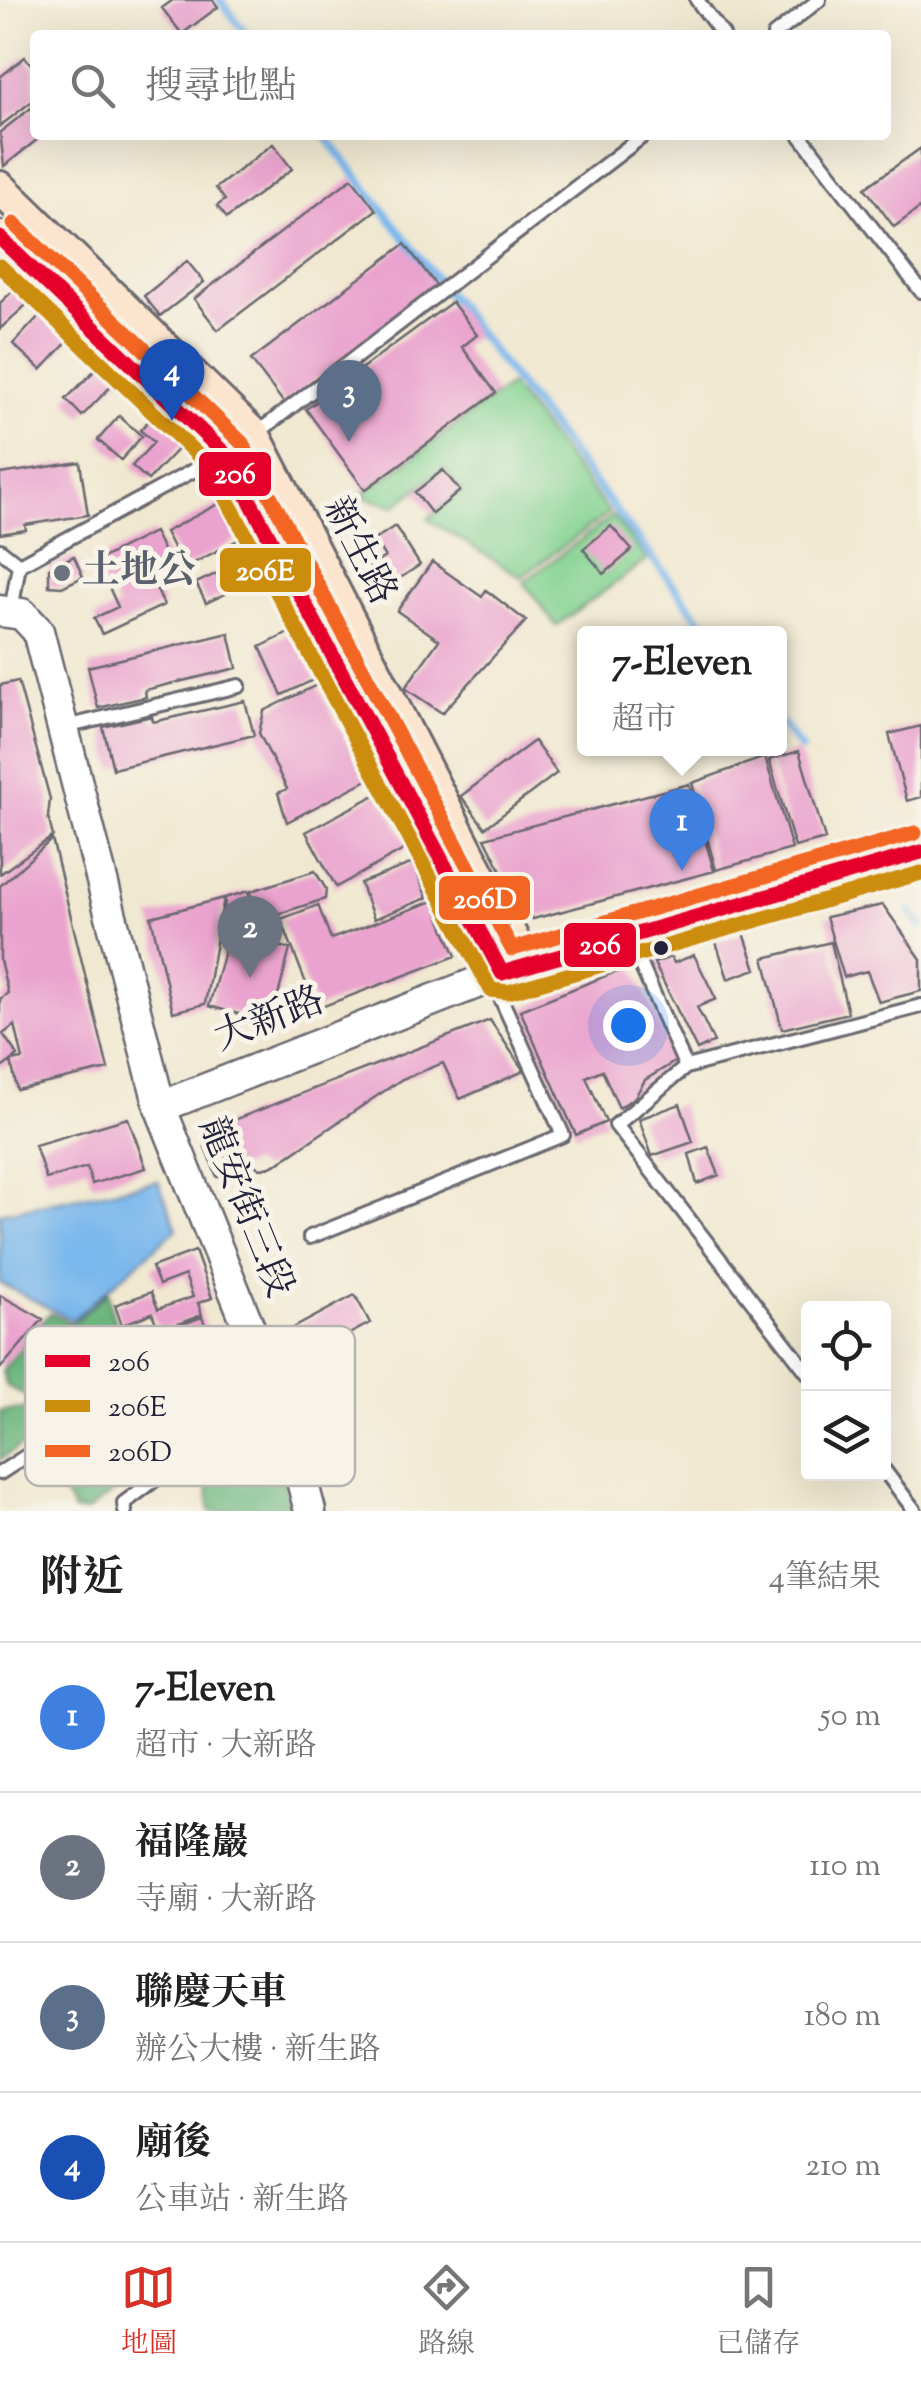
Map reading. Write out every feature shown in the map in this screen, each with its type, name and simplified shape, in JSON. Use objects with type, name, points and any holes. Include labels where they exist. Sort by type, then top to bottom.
[{"type":"main road","name":"新生路","points":[[0,188],[254,436],[507,973]]},
{"type":"main road","name":"新生路","points":[[0,238],[225,454],[507,973]]},
{"type":"main road","name":"大新路","points":[[507,973],[628,934],[921,852]]},
{"type":"street","points":[[5,611],[22,614],[38,630],[160,1106]]},
{"type":"street","name":"大新路","points":[[160,1106],[507,973]]},
{"type":"street","name":"龍安街三段","points":[[160,1106],[249,1326]]},
{"type":"street","name":"龍安街三段","points":[[304,1486],[310,1511]]},
{"type":"lane","points":[[697,0],[719,30]]},
{"type":"lane","points":[[780,30],[819,0]]},
{"type":"lane","points":[[5,611],[19,565],[254,436],[638,140]]},
{"type":"lane","points":[[804,140],[921,291]]},
{"type":"lane","points":[[0,550],[19,565]]},
{"type":"lane","points":[[65,727],[238,686]]},
{"type":"lane","points":[[628,934],[686,1067]]},
{"type":"lane","points":[[310,1236],[563,1135],[507,973]]},
{"type":"lane","points":[[801,1364],[616,1125],[686,1067],[921,1006]]},
{"type":"lane","points":[[0,1473],[25,1457]]},
{"type":"lane","points":[[891,1479],[916,1511]]},
{"type":"lane","points":[[125,1511],[124,1504],[147,1486]]},
{"type":"green space","points":[[510,385],[609,513],[521,577],[428,519],[462,491],[444,468],[395,506],[360,496]]},
{"type":"green space","points":[[613,516],[647,560],[556,626],[524,582]]},
{"type":"green space","points":[[108,1292],[116,1326],[39,1326],[50,1313],[72,1324]]},
{"type":"green space","points":[[25,1343],[25,1395],[7,1386],[2,1371]]},
{"type":"green space","points":[[25,1410],[25,1443],[0,1460],[0,1411]]},
{"type":"green space","points":[[60,1486],[122,1486],[87,1511],[74,1511]]},
{"type":"green space","points":[[208,1486],[285,1486],[291,1511],[210,1511]]},
{"type":"water","points":[[158,1181],[177,1229],[72,1320],[0,1283],[0,1213]]},
{"type":"building","points":[[173,0],[213,0],[218,7],[187,30],[179,30],[162,8]]},
{"type":"building","points":[[25,57],[30,63],[30,103],[0,126],[0,77]]},
{"type":"building","points":[[30,109],[30,140],[37,140],[4,166],[0,132]]},
{"type":"building","points":[[273,144],[292,169],[227,218],[217,206],[225,200],[216,188]]},
{"type":"building","points":[[921,148],[921,207],[894,227],[865,188]]},
{"type":"building","points":[[352,178],[376,210],[218,330],[194,299]]},
{"type":"building","points":[[405,244],[438,288],[284,403],[251,360]]},
{"type":"building","points":[[187,261],[204,282],[160,316],[144,296]]},
{"type":"building","points":[[22,282],[36,296],[0,329],[0,303]]},
{"type":"building","points":[[452,302],[477,335],[462,347],[496,393],[365,490],[306,409]]},
{"type":"building","points":[[41,314],[69,340],[41,370],[13,344]]},
{"type":"building","points":[[103,362],[119,378],[82,416],[66,399]]},
{"type":"building","points":[[157,412],[187,439],[148,480],[132,466],[154,442],[140,430]]},
{"type":"building","points":[[119,416],[142,436],[121,460],[98,440]]},
{"type":"building","points":[[80,462],[88,515],[25,525],[26,530],[0,534],[0,474]]},
{"type":"building","points":[[443,470],[460,491],[432,514],[415,492]]},
{"type":"building","points":[[230,498],[249,534],[184,568],[165,532]]},
{"type":"building","points":[[395,526],[420,565],[373,596],[359,574],[385,557],[374,540]]},
{"type":"building","points":[[611,526],[632,550],[604,574],[583,549]]},
{"type":"building","points":[[154,532],[177,578],[156,588],[164,605],[102,634],[94,618],[118,607],[107,583],[101,586],[97,577],[102,574],[96,561]]},
{"type":"building","points":[[259,554],[268,574],[206,603],[196,583]]},
{"type":"building","points":[[74,556],[83,577],[62,587],[49,586],[49,568]]},
{"type":"building","points":[[432,562],[482,597],[486,590],[526,621],[442,713],[405,688],[439,640],[397,611]]},
{"type":"building","points":[[293,631],[315,679],[282,695],[260,647]]},
{"type":"building","points":[[229,633],[237,668],[145,690],[146,697],[98,708],[88,667]]},
{"type":"building","points":[[18,681],[50,799],[48,817],[53,836],[0,874],[0,685]]},
{"type":"building","points":[[317,685],[367,780],[287,822],[278,793],[287,789],[259,733],[264,711]]},
{"type":"building","points":[[245,701],[254,735],[113,769],[103,727],[152,716],[153,722]]},
{"type":"building","points":[[921,726],[921,797],[907,801],[889,734]]},
{"type":"building","points":[[534,741],[557,773],[485,828],[461,796]]},
{"type":"building","points":[[799,751],[825,839],[795,847],[769,760]]},
{"type":"building","points":[[765,757],[792,849],[716,870],[692,783]]},
{"type":"building","points":[[689,784],[714,871],[533,919],[517,902],[485,838]]},
{"type":"building","points":[[379,793],[409,847],[336,887],[306,832]]},
{"type":"building","points":[[52,839],[108,1069],[17,1090],[11,1061],[0,1069],[0,999],[8,993],[0,960],[0,886]],"holes":[[[15,1025],[23,1059],[11,1061],[18,1056],[3,1034]]]},
{"type":"building","points":[[413,863],[427,898],[374,919],[360,883]]},
{"type":"building","points":[[315,871],[326,889],[325,899],[259,920],[251,891]]},
{"type":"building","points":[[248,891],[255,921],[231,927],[231,915],[224,914],[225,898]]},
{"type":"building","points":[[224,898],[205,1004],[173,1012],[151,917]]},
{"type":"building","points":[[433,901],[456,956],[316,1009],[281,919],[318,905],[331,939]]},
{"type":"building","points":[[883,905],[921,959],[921,991],[879,1002],[867,971],[844,977],[826,917]]},
{"type":"building","points":[[229,933],[290,949],[271,1023],[209,1006]]},
{"type":"building","points":[[744,933],[756,969],[728,979],[716,942]]},
{"type":"building","points":[[831,942],[848,1013],[782,1029],[764,958]]},
{"type":"building","points":[[694,955],[716,999],[697,1007],[714,1042],[697,1050],[654,963],[671,957],[674,963]]},
{"type":"building","points":[[633,965],[676,1061],[645,1080],[635,1097],[619,1108],[602,1070],[586,1077],[606,1122],[576,1135],[520,1010]]},
{"type":"building","points":[[490,1020],[524,1071],[460,1099],[443,1063],[402,1079],[273,1166],[260,1169],[252,1163],[217,1177],[205,1147],[221,1139],[216,1127]]},
{"type":"building","points":[[680,1104],[693,1142],[652,1156],[639,1119]]},
{"type":"building","points":[[128,1118],[146,1168],[92,1184],[87,1167],[46,1179],[35,1145]]},
{"type":"building","points":[[708,1147],[719,1175],[697,1184],[689,1154]]},
{"type":"building","points":[[195,1251],[212,1298],[198,1303],[202,1315],[172,1326],[157,1326],[152,1313],[122,1325],[115,1305],[151,1292],[158,1309],[193,1297],[185,1275],[159,1285],[152,1267]]},
{"type":"building","points":[[0,1295],[43,1319],[37,1326],[25,1326],[25,1340],[0,1369]]},
{"type":"building","points":[[355,1295],[370,1323],[355,1331],[355,1326],[297,1326]]},
{"type":"building","points":[[202,1317],[205,1326],[177,1326]]},
{"type":"waterway","points":[[220,0],[243,30]]},
{"type":"waterway","points":[[329,140],[705,626]]},
{"type":"waterway","points":[[787,731],[801,749]]},
{"type":"waterway","points":[[910,911],[921,926]]},
{"type":"transit line","name":"206D","points":[[14,224],[242,443],[512,949],[915,833]]},
{"type":"transit line","name":"206","points":[[0,238],[225,454],[502,973],[921,852]]},
{"type":"transit line","name":"206E","points":[[0,266],[209,466],[491,990],[508,992],[921,873]]},
{"type":"place","name":"廟後","points":[[172,421]]},
{"type":"place","name":"聯慶天車","points":[[349,442]]},
{"type":"place","name":"土地公","points":[[62,573]]},
{"type":"place","name":"7-Eleven","points":[[682,871]]},
{"type":"place","name":"福隆巖","points":[[250,978]]}]
